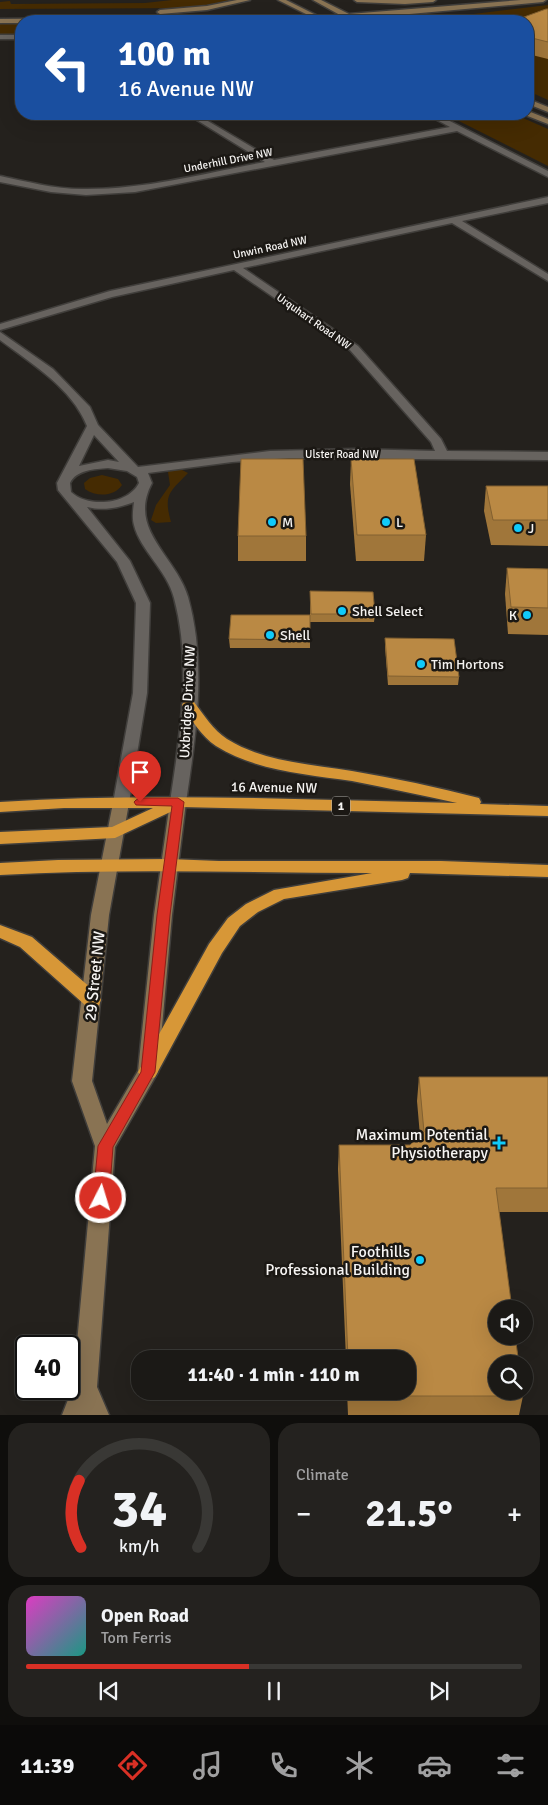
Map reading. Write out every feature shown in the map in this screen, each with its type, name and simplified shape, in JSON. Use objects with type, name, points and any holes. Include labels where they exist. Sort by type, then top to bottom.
[{"type":"highway","points":[[189,705],[204,727],[221,742],[248,754],[302,768],[390,783],[504,809]]},
{"type":"highway","points":[[0,838],[115,832],[178,802]]},
{"type":"highway","name":"16 Avenue NW","points":[[0,807],[64,803],[178,802],[548,811]]},
{"type":"highway","points":[[0,869],[169,865],[440,867],[548,871]]},
{"type":"highway","points":[[148,1072],[215,949],[234,922],[252,908],[280,894],[440,867]]},
{"type":"highway","points":[[0,931],[26,942],[92,1000]]},
{"type":"street","points":[[156,13],[225,6],[248,0]]},
{"type":"street","points":[[280,0],[312,15]]},
{"type":"street","points":[[316,0],[345,15]]},
{"type":"street","points":[[357,0],[406,2],[433,0]]},
{"type":"street","points":[[0,13],[304,11],[461,0]]},
{"type":"street","points":[[373,15],[543,0]]},
{"type":"street","points":[[442,15],[504,4]]},
{"type":"street","points":[[0,21],[15,21]]},
{"type":"street","points":[[0,37],[15,37]]},
{"type":"street","points":[[534,104],[548,110]]},
{"type":"street","points":[[534,116],[548,122]]},
{"type":"street","points":[[203,120],[272,163]]},
{"type":"street","points":[[442,120],[548,174]]},
{"type":"street","name":"Underhill Drive NW","points":[[0,179],[50,189],[86,192],[135,189],[458,128]]},
{"type":"street","name":"Unwin Road NW","points":[[0,327],[110,294],[548,200]]},
{"type":"street","points":[[453,220],[548,278]]},
{"type":"street","name":"Urquhart Road NW","points":[[235,267],[354,348],[437,441],[442,454]]},
{"type":"street","points":[[0,335],[49,370],[86,410],[93,426],[134,469]]},
{"type":"street","points":[[93,426],[64,483],[63,490],[67,496],[74,500],[97,506],[133,499],[141,493]]},
{"type":"street","name":"Ulster Road NW","points":[[67,477],[84,468],[96,465],[114,464],[134,469],[287,454],[548,456]]},
{"type":"street","name":"Uxbridge Drive NW","points":[[134,469],[146,481],[145,488],[141,493],[140,526],[173,575],[181,596],[190,633],[189,705],[178,802]]},
{"type":"street","points":[[74,500],[123,561],[143,603],[140,693],[121,803]]},
{"type":"street","name":"29 Street NW","points":[[105,1146],[148,1072],[169,865],[178,802]]},
{"type":"street","name":"29 Street NW","points":[[74,1415],[85,1387],[105,1146],[82,1081],[100,915],[121,803]]},
{"type":"street","name":"29 Street NW","points":[[85,1387],[97,1415]]},
{"type":"shaded area","points":[[172,0],[236,0],[192,8],[0,9],[0,2],[10,1],[11,4],[145,3]]},
{"type":"shaded area","points":[[548,5],[548,100],[534,94],[534,15],[465,15]]},
{"type":"shaded area","points":[[0,23],[15,23],[15,34],[0,34]]},
{"type":"shaded area","points":[[457,120],[528,120],[548,129],[548,166]]},
{"type":"shaded area","points":[[170,470],[182,470],[188,473],[173,489],[168,499],[171,522],[156,523],[151,520],[156,505],[170,485],[168,472]]},
{"type":"shaded area","points":[[102,475],[118,479],[122,485],[110,494],[89,492],[85,489],[84,483],[90,478]]},
{"type":"building","points":[[548,9],[548,42],[534,38],[534,15],[530,15]]},
{"type":"building","name":"M","points":[[241,459],[303,459],[306,536],[238,536]]},
{"type":"building","name":"L","points":[[351,459],[414,459],[426,535],[357,535]]},
{"type":"building","points":[[486,486],[548,486],[548,520],[493,520]]},
{"type":"building","points":[[507,568],[548,569],[548,608],[511,607]]},
{"type":"building","name":"Shell Select","points":[[310,591],[373,592],[375,614],[311,614]]},
{"type":"building","name":"Shell","points":[[231,615],[310,615],[310,640],[229,639]]},
{"type":"building","name":"Tim Hortons","points":[[385,638],[454,639],[459,677],[388,676]]},
{"type":"building","name":"Foothills Professional Building","points":[[419,1077],[548,1077],[548,1188],[496,1188],[511,1300],[488,1300],[488,1345],[516,1345],[518,1355],[488,1355],[488,1396],[416,1396],[416,1350],[348,1350],[339,1145],[410,1145],[424,1132]]},
{"type":"place","name":"M","points":[[272,522]]},
{"type":"place","name":"L","points":[[386,522]]},
{"type":"place","name":"J","points":[[518,528]]},
{"type":"place","name":"Shell Select","points":[[342,611]]},
{"type":"place","name":"K","points":[[527,615]]},
{"type":"place","name":"Shell","points":[[270,635]]},
{"type":"place","name":"Tim Hortons","points":[[421,664]]},
{"type":"place","name":"Maximum Potential Physiotherapy","points":[[499,1143]]},
{"type":"place","name":"Foothills Professional Building","points":[[420,1260]]},
{"type":"route","points":[[101,1198],[105,1146],[148,1072],[163,915],[178,802],[140,802]]}]
